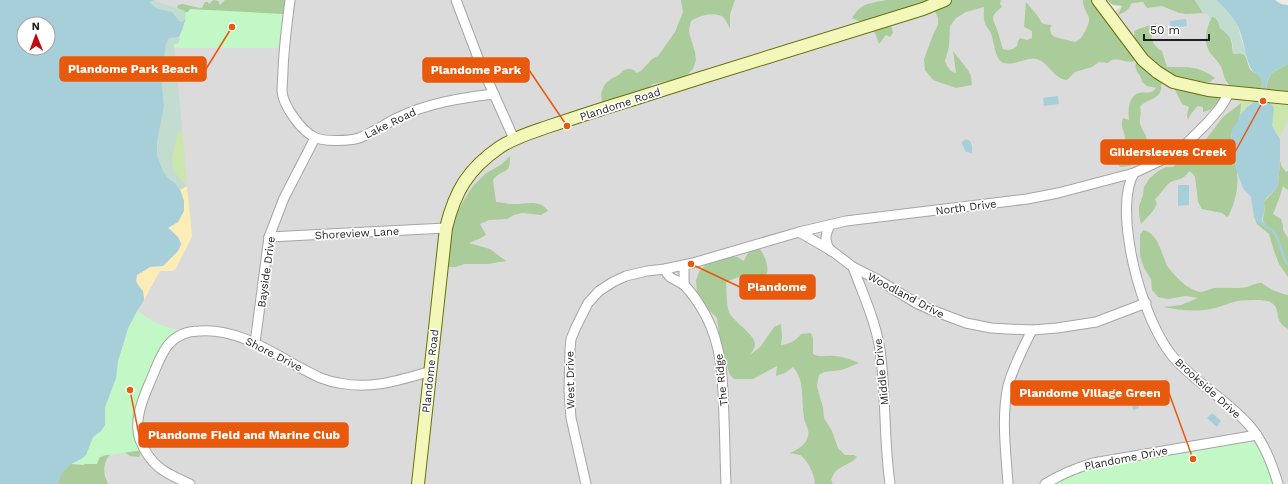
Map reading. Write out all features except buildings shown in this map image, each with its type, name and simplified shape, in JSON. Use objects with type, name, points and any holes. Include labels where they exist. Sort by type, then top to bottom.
[{"type":"main road","name":"Plandome Road","points":[[418,484],[446,228],[456,196],[462,185],[479,164],[514,139],[594,112],[923,9],[945,0]]},
{"type":"main road","points":[[1098,0],[1139,54],[1157,72],[1173,82],[1186,86],[1283,98]]},
{"type":"street","points":[[290,0],[284,47],[282,91],[291,113],[304,129],[315,138]]},
{"type":"street","points":[[456,0],[480,63],[514,139]]},
{"type":"street","name":"North Drive","points":[[669,268],[799,232],[846,221],[1028,199],[1058,193],[1134,173],[1181,149],[1220,108],[1230,92]]},
{"type":"street","name":"Lake Road","points":[[315,138],[349,140],[360,137],[397,118],[428,105],[461,98],[494,94]]},
{"type":"street","name":"Bayside Drive","points":[[256,343],[269,238],[284,198],[315,138]]},
{"type":"street","name":"Brookside Drive","points":[[1134,173],[1128,190],[1128,235],[1132,258],[1155,330],[1175,359],[1194,378],[1239,414],[1257,435],[1268,457],[1278,484]]},
{"type":"street","points":[[830,225],[825,236],[827,244],[832,251]]},
{"type":"street","name":"Shoreview Lane","points":[[269,238],[446,228]]},
{"type":"street","points":[[799,232],[832,251],[853,267]]},
{"type":"street","points":[[684,265],[684,285]]},
{"type":"street","name":"Woodland Drive","points":[[853,267],[922,306],[966,323],[991,328],[1032,330],[1096,322],[1146,303]]},
{"type":"street","name":"Middle Drive","points":[[853,267],[871,314],[881,357],[884,392],[886,459],[890,484]]},
{"type":"street","name":"The Ridge","points":[[669,268],[667,274],[684,285],[707,317],[718,349],[723,386],[726,484]]},
{"type":"street","name":"West Drive","points":[[586,484],[574,432],[570,404],[569,376],[571,339],[588,303],[599,291],[626,276],[669,268]]},
{"type":"street","name":"Shore Drive","points":[[190,484],[168,475],[155,464],[145,450],[139,436],[138,419],[145,395],[163,353],[170,343],[178,336],[192,331],[206,330],[233,334],[256,343],[318,378],[338,383],[357,385],[390,383],[431,371]]},
{"type":"street","points":[[1008,484],[1005,431],[1006,399],[1012,373],[1032,330]]},
{"type":"street","name":"Plandome Drive","points":[[1045,484],[1068,471],[1093,463],[1257,435]]},
{"type":"shaded area","points":[[140,0],[1098,0],[1110,15],[1129,0],[1174,0],[1208,15],[1229,92],[1288,98],[1288,484],[49,484]]},
{"type":"green space","points":[[214,0],[218,1],[220,5],[225,0],[285,0],[286,13],[281,18],[186,12],[177,8],[178,5],[182,4],[202,8],[205,2],[208,2],[209,4]]},
{"type":"green space","points":[[681,0],[735,0],[730,14],[730,29],[724,18],[720,15],[711,14],[694,19],[691,21],[689,29],[696,60],[693,69],[685,77],[653,84],[643,92],[605,103],[602,102],[602,89],[608,81],[626,69],[634,70],[636,73],[641,71],[652,59],[658,56],[675,32],[683,12]]},
{"type":"green space","points":[[886,0],[1001,0],[1000,4],[1002,7],[994,14],[993,20],[1003,49],[1008,50],[1017,46],[1020,38],[1027,40],[1032,38],[1032,31],[1024,27],[1026,2],[1042,23],[1052,25],[1050,28],[1051,34],[1055,37],[1075,42],[1082,37],[1089,22],[1083,0],[1096,0],[1135,43],[1134,31],[1157,23],[1151,29],[1151,36],[1156,47],[1162,51],[1167,67],[1198,69],[1209,74],[1215,78],[1210,82],[1203,83],[1220,94],[1220,101],[1210,110],[1203,112],[1203,107],[1198,106],[1192,112],[1188,120],[1187,115],[1189,107],[1182,104],[1173,86],[1162,81],[1159,94],[1140,107],[1140,124],[1147,138],[1147,143],[1152,143],[1151,151],[1153,157],[1149,161],[1145,162],[1139,160],[1130,166],[1121,167],[1119,166],[1120,160],[1125,157],[1126,154],[1125,134],[1122,126],[1123,118],[1129,120],[1129,108],[1131,100],[1135,95],[1152,92],[1156,88],[1147,86],[1142,82],[1136,70],[1137,60],[1129,62],[1114,60],[1108,63],[1099,62],[1092,67],[1075,72],[1067,80],[1059,77],[1045,64],[1034,58],[1008,64],[1004,63],[997,55],[991,33],[985,24],[984,7],[966,12],[956,18],[950,26],[949,47],[945,61],[951,71],[956,73],[953,51],[968,70],[971,76],[972,85],[956,88],[933,80],[925,70],[924,59],[938,25],[938,18],[935,11],[931,7],[889,25],[892,28],[893,33],[890,37],[886,35],[879,44],[875,33],[866,24],[852,18],[859,9],[866,4]]},
{"type":"green space","points":[[1107,0],[1195,0],[1203,13],[1179,13],[1162,6],[1147,8],[1143,2],[1131,4],[1126,11],[1118,15],[1122,6],[1113,5]]},
{"type":"green space","points":[[1195,0],[1216,0],[1229,13],[1237,24],[1247,57],[1241,53],[1233,54],[1233,45],[1230,38],[1221,29],[1215,17],[1212,16],[1210,22],[1208,15],[1203,13]]},
{"type":"green space","points":[[148,1],[155,1],[182,10],[186,12],[186,18],[182,22],[179,21],[170,11],[155,8]]},
{"type":"green space","points":[[190,9],[283,14],[278,48],[174,48],[174,44],[178,44],[180,39],[179,37],[184,24],[186,12]]},
{"type":"green space","points":[[1212,16],[1218,21],[1220,28],[1229,36],[1232,42],[1233,54],[1239,53],[1245,56],[1253,72],[1261,77],[1262,86],[1260,90],[1231,87],[1226,81],[1222,68],[1207,46],[1206,36]]},
{"type":"green space","points":[[179,37],[180,39],[178,44],[174,44],[182,126],[176,139],[172,159],[173,169],[187,186],[180,190],[163,171],[157,155],[157,141],[164,106],[160,66],[167,41],[169,38]]},
{"type":"green space","points":[[1288,64],[1288,94],[1266,90],[1268,79],[1272,73]]},
{"type":"green space","points":[[1246,99],[1259,101],[1250,104],[1240,115],[1241,103]]},
{"type":"green space","points":[[1269,102],[1288,105],[1288,119],[1280,138],[1273,126],[1273,110]]},
{"type":"green space","points":[[1241,103],[1239,119],[1232,130],[1231,137],[1237,172],[1237,189],[1235,200],[1229,215],[1227,217],[1222,213],[1202,209],[1198,202],[1195,177],[1189,171],[1184,177],[1171,182],[1166,186],[1155,199],[1157,204],[1153,211],[1141,224],[1139,206],[1144,187],[1149,179],[1158,171],[1166,167],[1173,167],[1195,149],[1206,139],[1223,117]]},
{"type":"green space","points":[[182,126],[187,186],[175,171],[172,160],[175,141]]},
{"type":"green space","points":[[510,156],[510,164],[508,169],[497,175],[493,180],[496,202],[512,204],[536,203],[548,211],[541,215],[522,213],[507,219],[489,220],[480,224],[486,235],[469,243],[490,249],[506,261],[488,264],[464,264],[456,267],[448,267],[451,228],[463,202],[473,186],[485,174],[502,164]]},
{"type":"green space","points":[[1280,161],[1286,172],[1288,171],[1288,190],[1283,186],[1273,214],[1281,219],[1283,230],[1288,238],[1288,277],[1279,264],[1269,234],[1257,224],[1254,217],[1266,226],[1263,220],[1264,202],[1275,190],[1278,184]]},
{"type":"green space","points":[[1144,230],[1154,236],[1170,270],[1185,285],[1193,290],[1202,292],[1214,288],[1243,288],[1262,283],[1274,290],[1288,295],[1288,329],[1282,325],[1279,320],[1276,307],[1270,302],[1263,300],[1237,301],[1213,308],[1198,310],[1181,310],[1163,307],[1181,305],[1198,298],[1186,296],[1168,299],[1158,297],[1152,290],[1151,279],[1144,268],[1140,256],[1140,234]]},
{"type":"green space","points":[[759,248],[767,263],[767,273],[764,279],[745,276],[735,278],[726,283],[729,312],[749,333],[755,342],[754,349],[750,355],[761,346],[774,327],[781,324],[781,345],[792,342],[801,334],[811,333],[813,338],[813,354],[840,357],[859,363],[842,370],[824,372],[819,375],[818,379],[817,386],[824,418],[832,431],[838,448],[845,455],[854,455],[857,457],[852,462],[841,467],[835,472],[831,480],[833,484],[815,484],[808,464],[803,457],[790,453],[804,444],[808,434],[808,429],[804,418],[801,381],[793,367],[785,373],[776,376],[777,366],[753,379],[734,379],[730,375],[721,349],[717,318],[701,302],[697,294],[696,280],[699,272],[707,263],[731,256],[737,257],[744,261],[749,252]]},
{"type":"green space","points":[[137,311],[154,322],[173,329],[192,331],[170,343],[138,419],[145,450],[100,456],[97,464],[71,464],[81,459],[93,437],[101,431],[105,425],[105,407],[116,378],[118,361],[128,329]]},
{"type":"green space","points":[[1257,435],[1278,484],[1045,484],[1068,471]]},
{"type":"green space","points":[[132,443],[140,451],[139,457],[130,456],[126,453],[112,452],[109,456],[104,467],[108,484],[58,484],[61,473],[71,464],[83,465]]},
{"type":"sand","points":[[187,186],[192,236],[191,239],[175,270],[160,271],[144,300],[143,291],[136,281],[137,275],[150,267],[157,266],[178,251],[181,244],[178,237],[168,227],[181,192],[180,190]]},
{"type":"water","points":[[0,0],[156,0],[149,2],[156,8],[172,12],[179,21],[182,22],[186,18],[179,37],[169,38],[167,41],[164,59],[159,69],[162,72],[161,77],[164,106],[157,141],[157,155],[163,171],[168,178],[175,183],[181,192],[184,201],[184,211],[178,222],[168,228],[178,237],[181,244],[178,251],[163,266],[150,267],[137,275],[136,281],[143,291],[144,300],[128,328],[118,361],[116,378],[105,407],[105,425],[101,431],[93,437],[86,455],[71,464],[62,473],[58,484],[0,484]]},
{"type":"water","points":[[1216,0],[1275,0],[1281,4],[1288,5],[1288,64],[1272,73],[1268,79],[1266,90],[1260,90],[1262,85],[1261,79],[1250,67],[1239,28]]},
{"type":"water","points":[[1186,19],[1187,26],[1171,28],[1170,21]]},
{"type":"water","points":[[1058,96],[1059,104],[1044,106],[1043,98]]},
{"type":"water","points":[[1255,101],[1269,102],[1273,106],[1272,126],[1280,139],[1278,184],[1275,190],[1264,202],[1264,213],[1262,219],[1267,227],[1258,223],[1254,217],[1251,197],[1243,188],[1237,172],[1231,143],[1232,130],[1240,115]]},
{"type":"water","points":[[966,139],[970,141],[972,153],[966,152],[962,144],[962,142]]},
{"type":"water","points":[[1178,185],[1189,185],[1189,205],[1178,206]]},
{"type":"water","points":[[1136,393],[1139,408],[1133,410],[1130,395]]},
{"type":"water","points":[[1212,413],[1221,421],[1217,427],[1207,418]]},
{"type":"waterway","points":[[1264,225],[1273,231],[1277,237],[1286,263],[1288,264]]},
{"type":"place","name":"Plandome Park Beach","points":[[232,27]]},
{"type":"place","name":"Gildersleeves Creek","points":[[1263,101]]},
{"type":"place","name":"Plandome Park","points":[[567,126]]},
{"type":"place","name":"Plandome","points":[[691,264]]},
{"type":"place","name":"Plandome Field and Marine Club","points":[[130,390]]},
{"type":"place","name":"Plandome Village Green","points":[[1193,459]]}]
